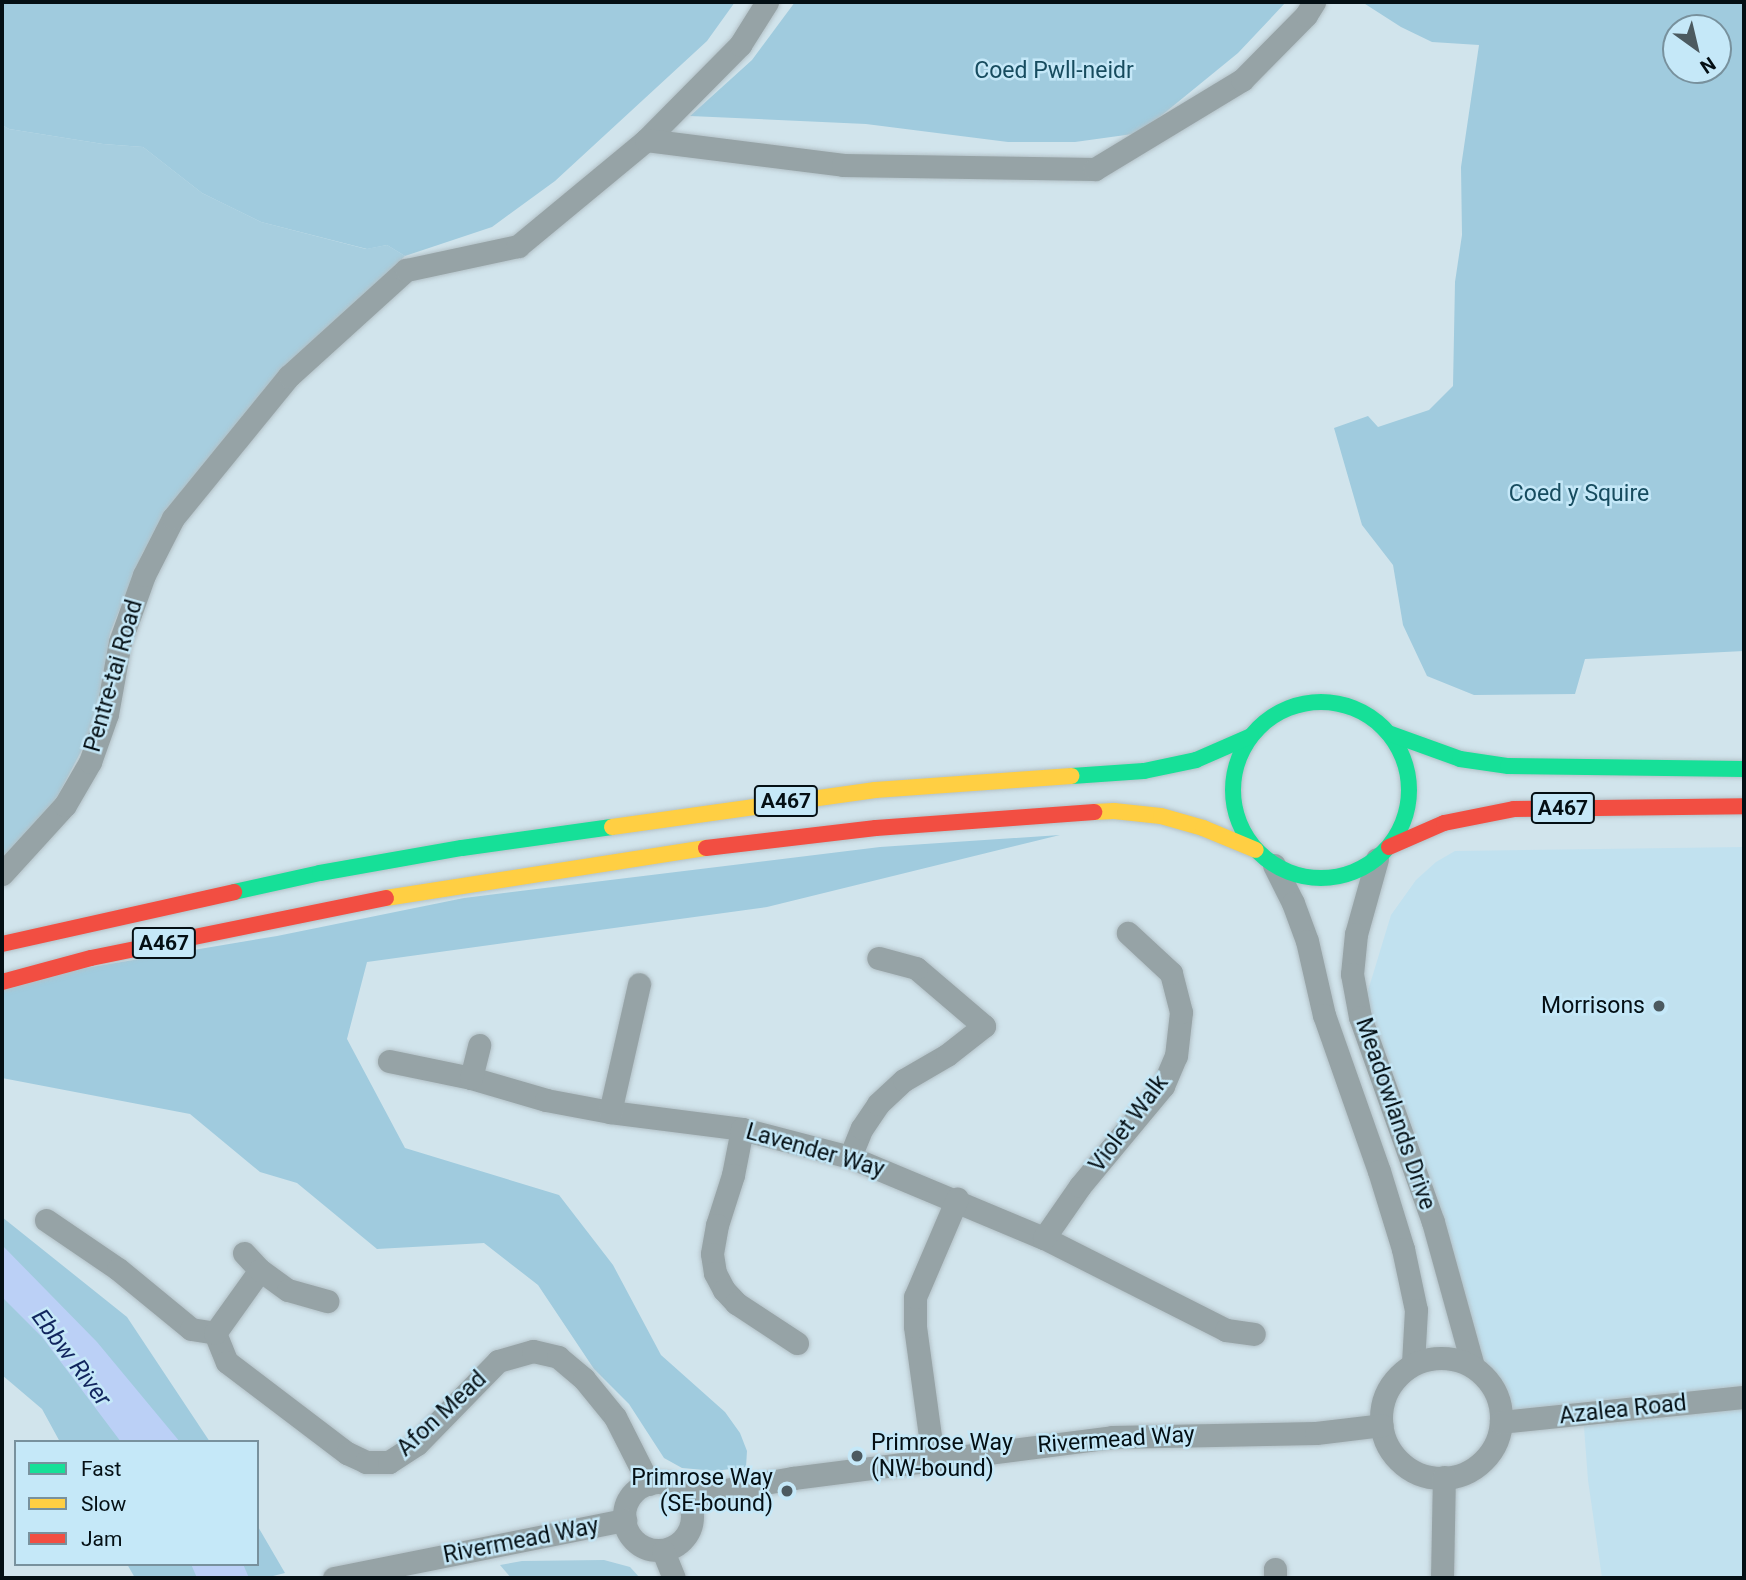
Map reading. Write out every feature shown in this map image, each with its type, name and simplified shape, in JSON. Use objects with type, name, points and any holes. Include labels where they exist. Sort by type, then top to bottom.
[{"type":"main road","points":[[1320,701],[1347,705],[1371,716],[1391,734],[1408,771],[1410,791],[1400,831],[1383,853],[1349,874],[1328,878],[1306,877],[1274,865],[1256,850],[1239,824],[1233,803],[1233,781],[1238,759],[1251,736],[1270,717],[1294,705],[1320,701]]},
{"type":"main road","name":"A467","points":[[1391,734],[1460,759],[1507,766],[1744,769]]},
{"type":"main road","name":"A467","points":[[2,944],[266,884],[449,850],[874,790],[1144,771],[1196,760],[1251,736]]},
{"type":"main road","name":"A467","points":[[1383,853],[1444,823],[1514,808],[1744,806]]},
{"type":"main road","name":"A467","points":[[2,982],[91,958],[326,908],[665,853],[876,828],[1114,811],[1161,816],[1203,828],[1256,850]]},
{"type":"street","name":"Pentre-tai Road","points":[[2,874],[65,805],[90,762],[107,714],[120,642],[144,575],[173,518],[289,376],[406,270],[518,246],[646,140],[740,44],[767,2]]},
{"type":"street","points":[[646,140],[843,165],[1095,169],[1242,80],[1306,15],[1314,2]]},
{"type":"street","name":"Meadowlands Drive","points":[[1383,853],[1356,934],[1352,974],[1377,1071],[1433,1222],[1473,1366]]},
{"type":"street","name":"Meadowlands Drive","points":[[1274,865],[1293,903],[1307,941],[1324,1015],[1379,1171],[1403,1249],[1416,1310],[1413,1364]]},
{"type":"street","name":"Violet Walk","points":[[1044,1238],[1080,1186],[1163,1086],[1175,1056],[1181,1012],[1171,973],[1128,933]]},
{"type":"street","points":[[850,1157],[862,1128],[878,1104],[904,1080],[947,1055],[984,1026],[916,968],[878,958]]},
{"type":"street","points":[[610,1112],[639,984]]},
{"type":"street","points":[[471,1078],[479,1045]]},
{"type":"street","name":"Lavender Way","points":[[389,1061],[471,1078],[546,1100],[610,1112],[741,1129],[850,1157],[957,1199],[1044,1238],[1226,1330],[1254,1334]]},
{"type":"street","points":[[741,1129],[733,1175],[716,1225],[712,1254],[715,1273],[723,1290],[736,1303],[797,1343]]},
{"type":"street","points":[[933,1458],[915,1326],[915,1297],[957,1199]]},
{"type":"street","points":[[46,1220],[118,1269],[191,1329],[215,1333],[261,1270]]},
{"type":"street","points":[[244,1254],[288,1290],[327,1301]]},
{"type":"street","name":"Afon Mead","points":[[215,1333],[227,1362],[347,1453],[366,1462],[389,1462],[417,1444],[498,1361],[533,1351],[558,1357],[583,1379],[615,1417],[649,1484]]},
{"type":"street","points":[[1439,1357],[1460,1360],[1473,1366],[1491,1383],[1500,1402],[1501,1422],[1498,1438],[1481,1463],[1453,1477],[1444,1477],[1417,1473],[1399,1461],[1390,1450],[1381,1412],[1387,1392],[1397,1377],[1413,1364],[1439,1357]]},
{"type":"street","name":"Azalea Road","points":[[1501,1422],[1744,1397]]},
{"type":"street","name":"Rivermead Way","points":[[686,1497],[705,1491],[933,1458],[1112,1437],[1316,1433],[1382,1425]]},
{"type":"street","points":[[1442,1578],[1444,1477]]},
{"type":"street","points":[[649,1484],[671,1485],[686,1497],[692,1516],[691,1528],[685,1538],[663,1550],[674,1578]]},
{"type":"street","name":"Rivermead Way","points":[[649,1484],[630,1497],[625,1508],[625,1520],[628,1532],[639,1545],[663,1550]]},
{"type":"street","name":"Rivermead Way","points":[[334,1578],[625,1520]]},
{"type":"shaded area","points":[[2,125],[9,129],[103,144],[143,147],[202,193],[261,222],[366,249],[387,245],[405,256],[269,385],[184,493],[143,552],[110,633],[101,697],[86,742],[54,803],[2,859]]},
{"type":"shaded area","points":[[1744,847],[1744,1578],[1602,1578],[1588,1480],[1583,1414],[1501,1422],[1500,1402],[1491,1383],[1473,1366],[1360,1017],[1391,915],[1416,880],[1436,862],[1455,851]]},
{"type":"shaded area","points":[[604,1560],[630,1567],[640,1578],[511,1578],[500,1565],[522,1561]]},
{"type":"green space","points":[[2,2],[735,2],[707,41],[555,181],[492,227],[405,256],[387,245],[367,249],[261,222],[202,193],[143,147],[103,144],[9,129],[2,125]]},
{"type":"green space","name":"Coed Pwll-neidr","points":[[795,2],[1286,2],[1238,53],[1140,133],[1075,142],[1008,142],[866,124],[690,116],[752,60]]},
{"type":"green space","name":"Coed y Squire","points":[[1362,2],[1744,2],[1744,651],[1585,659],[1575,694],[1474,695],[1427,676],[1403,625],[1393,565],[1362,525],[1334,428],[1368,416],[1378,427],[1429,410],[1453,386],[1455,282],[1462,235],[1461,167],[1479,45],[1432,42],[1401,27]]},
{"type":"green space","points":[[1060,835],[767,907],[367,962],[347,1039],[405,1148],[559,1195],[613,1265],[661,1355],[725,1412],[740,1433],[747,1451],[746,1467],[715,1471],[682,1468],[664,1458],[629,1404],[594,1369],[538,1285],[484,1243],[377,1249],[297,1183],[260,1172],[190,1114],[2,1078],[2,982],[277,936],[464,898],[880,847]]},
{"type":"green space","points":[[2,1217],[127,1317],[209,1440],[59,1440],[42,1409],[2,1375]]},
{"type":"green space","points":[[259,1528],[285,1573],[265,1578],[135,1578],[128,1566],[259,1566]]},
{"type":"water","name":"Ebbw River","points":[[2,1245],[97,1342],[178,1440],[119,1440],[42,1337],[2,1297]]},
{"type":"water","points":[[192,1566],[244,1566],[249,1578],[197,1578]]},
{"type":"traffic: fast","points":[[1321,702],[1355,708],[1383,728],[1403,756],[1409,790],[1403,824],[1383,852],[1355,872],[1321,878],[1287,872],[1259,852],[1239,824],[1233,790],[1239,756],[1259,728],[1287,708],[1321,702]]},
{"type":"traffic: fast","points":[[1391,734],[1460,759],[1508,766],[1744,769]]},
{"type":"traffic: fast","points":[[1072,776],[1144,771],[1196,760],[1251,736]]},
{"type":"traffic: fast","points":[[234,892],[320,873],[462,848],[612,827]]},
{"type":"traffic: slow","points":[[612,827],[875,790],[1072,776]]},
{"type":"traffic: slow","points":[[1094,812],[1114,811],[1161,816],[1203,828],[1256,850]]},
{"type":"traffic: slow","points":[[386,898],[706,848]]},
{"type":"traffic: jam","points":[[1389,847],[1444,823],[1514,809],[1744,806]]},
{"type":"traffic: jam","points":[[706,848],[876,828],[1094,812]]},
{"type":"traffic: jam","points":[[2,944],[234,892]]},
{"type":"traffic: jam","points":[[2,982],[91,958],[386,898]]},
{"type":"place","name":"Morrisons","points":[[1659,1006]]},
{"type":"place","name":"Primrose Way (NW-bound)","points":[[857,1456]]},
{"type":"place","name":"Primrose Way (SE-bound)","points":[[787,1491]]}]
